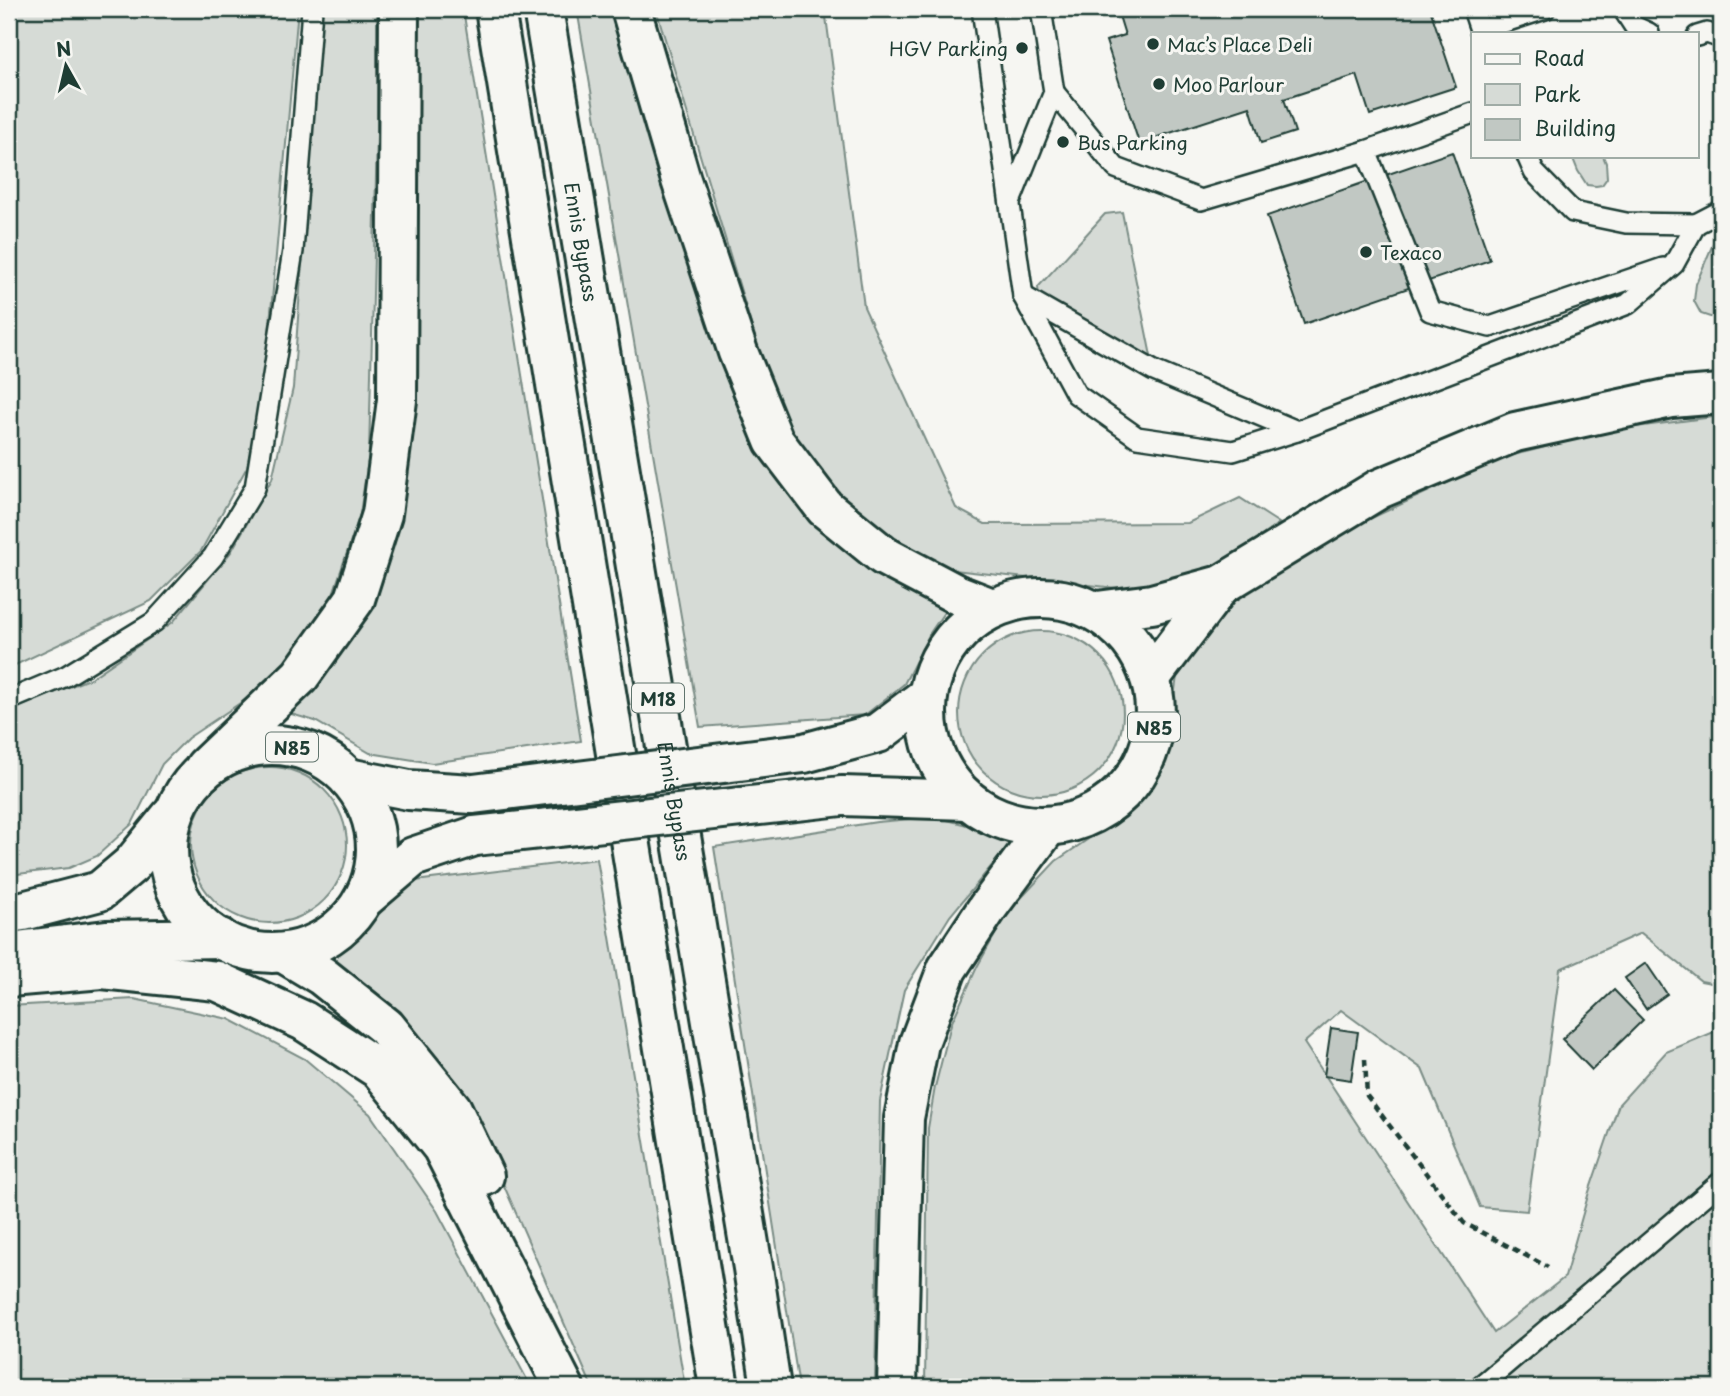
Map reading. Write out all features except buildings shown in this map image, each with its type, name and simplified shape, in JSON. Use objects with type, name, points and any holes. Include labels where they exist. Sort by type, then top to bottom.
[{"type":"main road","points":[[205,767],[300,676],[355,599],[382,514],[397,400],[399,9]]},
{"type":"main road","name":"M18","points":[[495,9],[719,1387]]},
{"type":"main road","name":"Ennis Bypass","points":[[543,9],[771,1387]]},
{"type":"main road","points":[[631,9],[681,180],[738,352],[774,441],[825,508],[884,556],[956,594],[992,608]]},
{"type":"main road","points":[[1097,611],[1152,604],[1221,585],[1379,489],[1515,432],[1671,398],[1721,394]]},
{"type":"main road","points":[[1151,677],[1221,585]]},
{"type":"main road","name":"N85","points":[[1027,598],[1063,599],[1097,611],[1120,628],[1139,651],[1151,677],[1156,711],[1153,734],[1151,746],[1136,777],[1112,802],[1082,819],[1048,826],[1019,824],[992,815],[968,800],[943,771],[929,735],[928,696],[939,660],[961,629],[992,608],[1027,598]]},
{"type":"main road","name":"N85","points":[[348,778],[409,790],[473,794],[804,753],[878,733],[928,696]]},
{"type":"main road","name":"N85","points":[[9,913],[100,891],[132,864],[171,816],[185,789],[205,767],[232,751],[262,744],[293,747],[323,759],[348,778],[366,803],[376,833],[376,865],[366,897]]},
{"type":"main road","name":"N85","points":[[171,816],[166,845],[169,872],[198,919],[220,938],[249,951],[286,955],[320,944],[347,923],[366,897],[412,857],[475,836],[842,796],[968,800]]},
{"type":"main road","points":[[897,1387],[904,1118],[919,1043],[947,969],[988,907],[1048,826]]},
{"type":"main road","name":"N85","points":[[9,952],[106,940],[220,938]]},
{"type":"main road","points":[[286,955],[322,976],[386,1027],[452,1109],[522,1255],[566,1387]]},
{"type":"main road","points":[[9,977],[102,969],[217,981],[304,1020],[380,1070],[442,1147],[566,1387]]},
{"type":"lane","points":[[9,700],[66,676],[154,622],[213,557],[255,488],[293,251],[312,9]]},
{"type":"lane","points":[[982,9],[1023,296],[1076,394],[1137,436],[1233,451],[1297,431],[1628,304],[1674,264],[1696,224]]},
{"type":"lane","points":[[1041,9],[1054,92],[1116,168],[1201,200],[1366,151],[1471,114]]},
{"type":"lane","points":[[1473,9],[1480,32],[1545,9]]},
{"type":"lane","points":[[1623,9],[1634,26],[1647,32]]},
{"type":"lane","points":[[1698,36],[1707,33],[1721,38]]},
{"type":"lane","points":[[1010,203],[1054,92]]},
{"type":"lane","points":[[1366,151],[1430,311],[1490,327],[1674,264]]},
{"type":"lane","points":[[1528,158],[1534,172],[1573,212],[1626,223],[1696,224],[1721,211]]},
{"type":"lane","points":[[1023,296],[1154,371],[1297,431]]},
{"type":"lane","points":[[1479,1387],[1721,1182]]},
{"type":"path","points":[[1365,1059],[1367,1096],[1464,1223],[1548,1267]]},
{"type":"green space","points":[[9,9],[298,9],[264,390],[247,467],[201,551],[151,601],[9,668]]},
{"type":"green space","points":[[320,9],[377,9],[377,135],[369,454],[360,514],[331,600],[294,653],[258,691],[188,738],[162,764],[132,824],[97,856],[69,868],[9,875],[9,711],[91,678],[173,622],[231,552],[272,479],[293,388]]},
{"type":"green space","points":[[416,9],[463,9],[581,741],[432,763],[370,753],[315,721],[291,714],[348,634],[386,552]]},
{"type":"green space","points":[[577,9],[622,9],[723,366],[772,469],[949,605],[930,633],[904,684],[865,715],[700,727]]},
{"type":"green space","points":[[656,9],[825,9],[864,307],[956,508],[985,524],[1188,523],[1240,498],[1279,523],[1210,574],[1134,590],[954,570],[874,531],[828,488],[790,431],[762,361]]},
{"type":"green space","points":[[1573,158],[1604,158],[1607,178],[1602,185],[1587,185]]},
{"type":"green space","points":[[1122,212],[1154,371],[1040,306],[1038,287],[1105,214]]},
{"type":"green space","points":[[1721,229],[1721,315],[1713,318],[1701,314],[1694,301],[1696,284]]},
{"type":"green space","points":[[1721,416],[1721,985],[1701,981],[1641,933],[1560,969],[1527,1211],[1480,1207],[1422,1069],[1341,1010],[1304,1043],[1494,1333],[1565,1277],[1589,1192],[1619,1104],[1666,1052],[1721,1029],[1721,1387],[925,1387],[928,1128],[951,1024],[977,967],[1007,913],[1056,861],[1122,816],[1151,787],[1166,753],[1178,669],[1205,626],[1242,591],[1346,530],[1498,459],[1612,430]]},
{"type":"green space","points":[[1041,631],[1072,638],[1099,655],[1116,682],[1123,713],[1116,744],[1099,771],[1072,788],[1041,795],[1010,788],[983,771],[966,744],[959,713],[966,682],[983,655],[1010,638]]},
{"type":"green space","points":[[269,767],[299,773],[324,790],[341,815],[347,845],[341,875],[324,900],[299,917],[269,923],[239,917],[214,900],[197,875],[191,845],[197,815],[214,790],[239,773]]},
{"type":"green space","points":[[935,817],[995,832],[1009,845],[950,916],[904,990],[880,1101],[875,1387],[799,1387],[714,847],[877,822]]},
{"type":"green space","points":[[597,859],[685,1387],[592,1387],[467,1101],[335,966],[335,954],[415,881]]},
{"type":"green space","points":[[134,999],[229,1019],[305,1059],[370,1114],[437,1211],[531,1387],[9,1387],[9,1006]]},
{"type":"place","name":"Mac’s Place Deli","points":[[1153,44]]},
{"type":"place","name":"HGV Parking","points":[[1022,48]]},
{"type":"place","name":"Moo Parlour","points":[[1159,84]]},
{"type":"place","name":"Bus Parking","points":[[1063,142]]},
{"type":"place","name":"Texaco","points":[[1366,252]]}]
